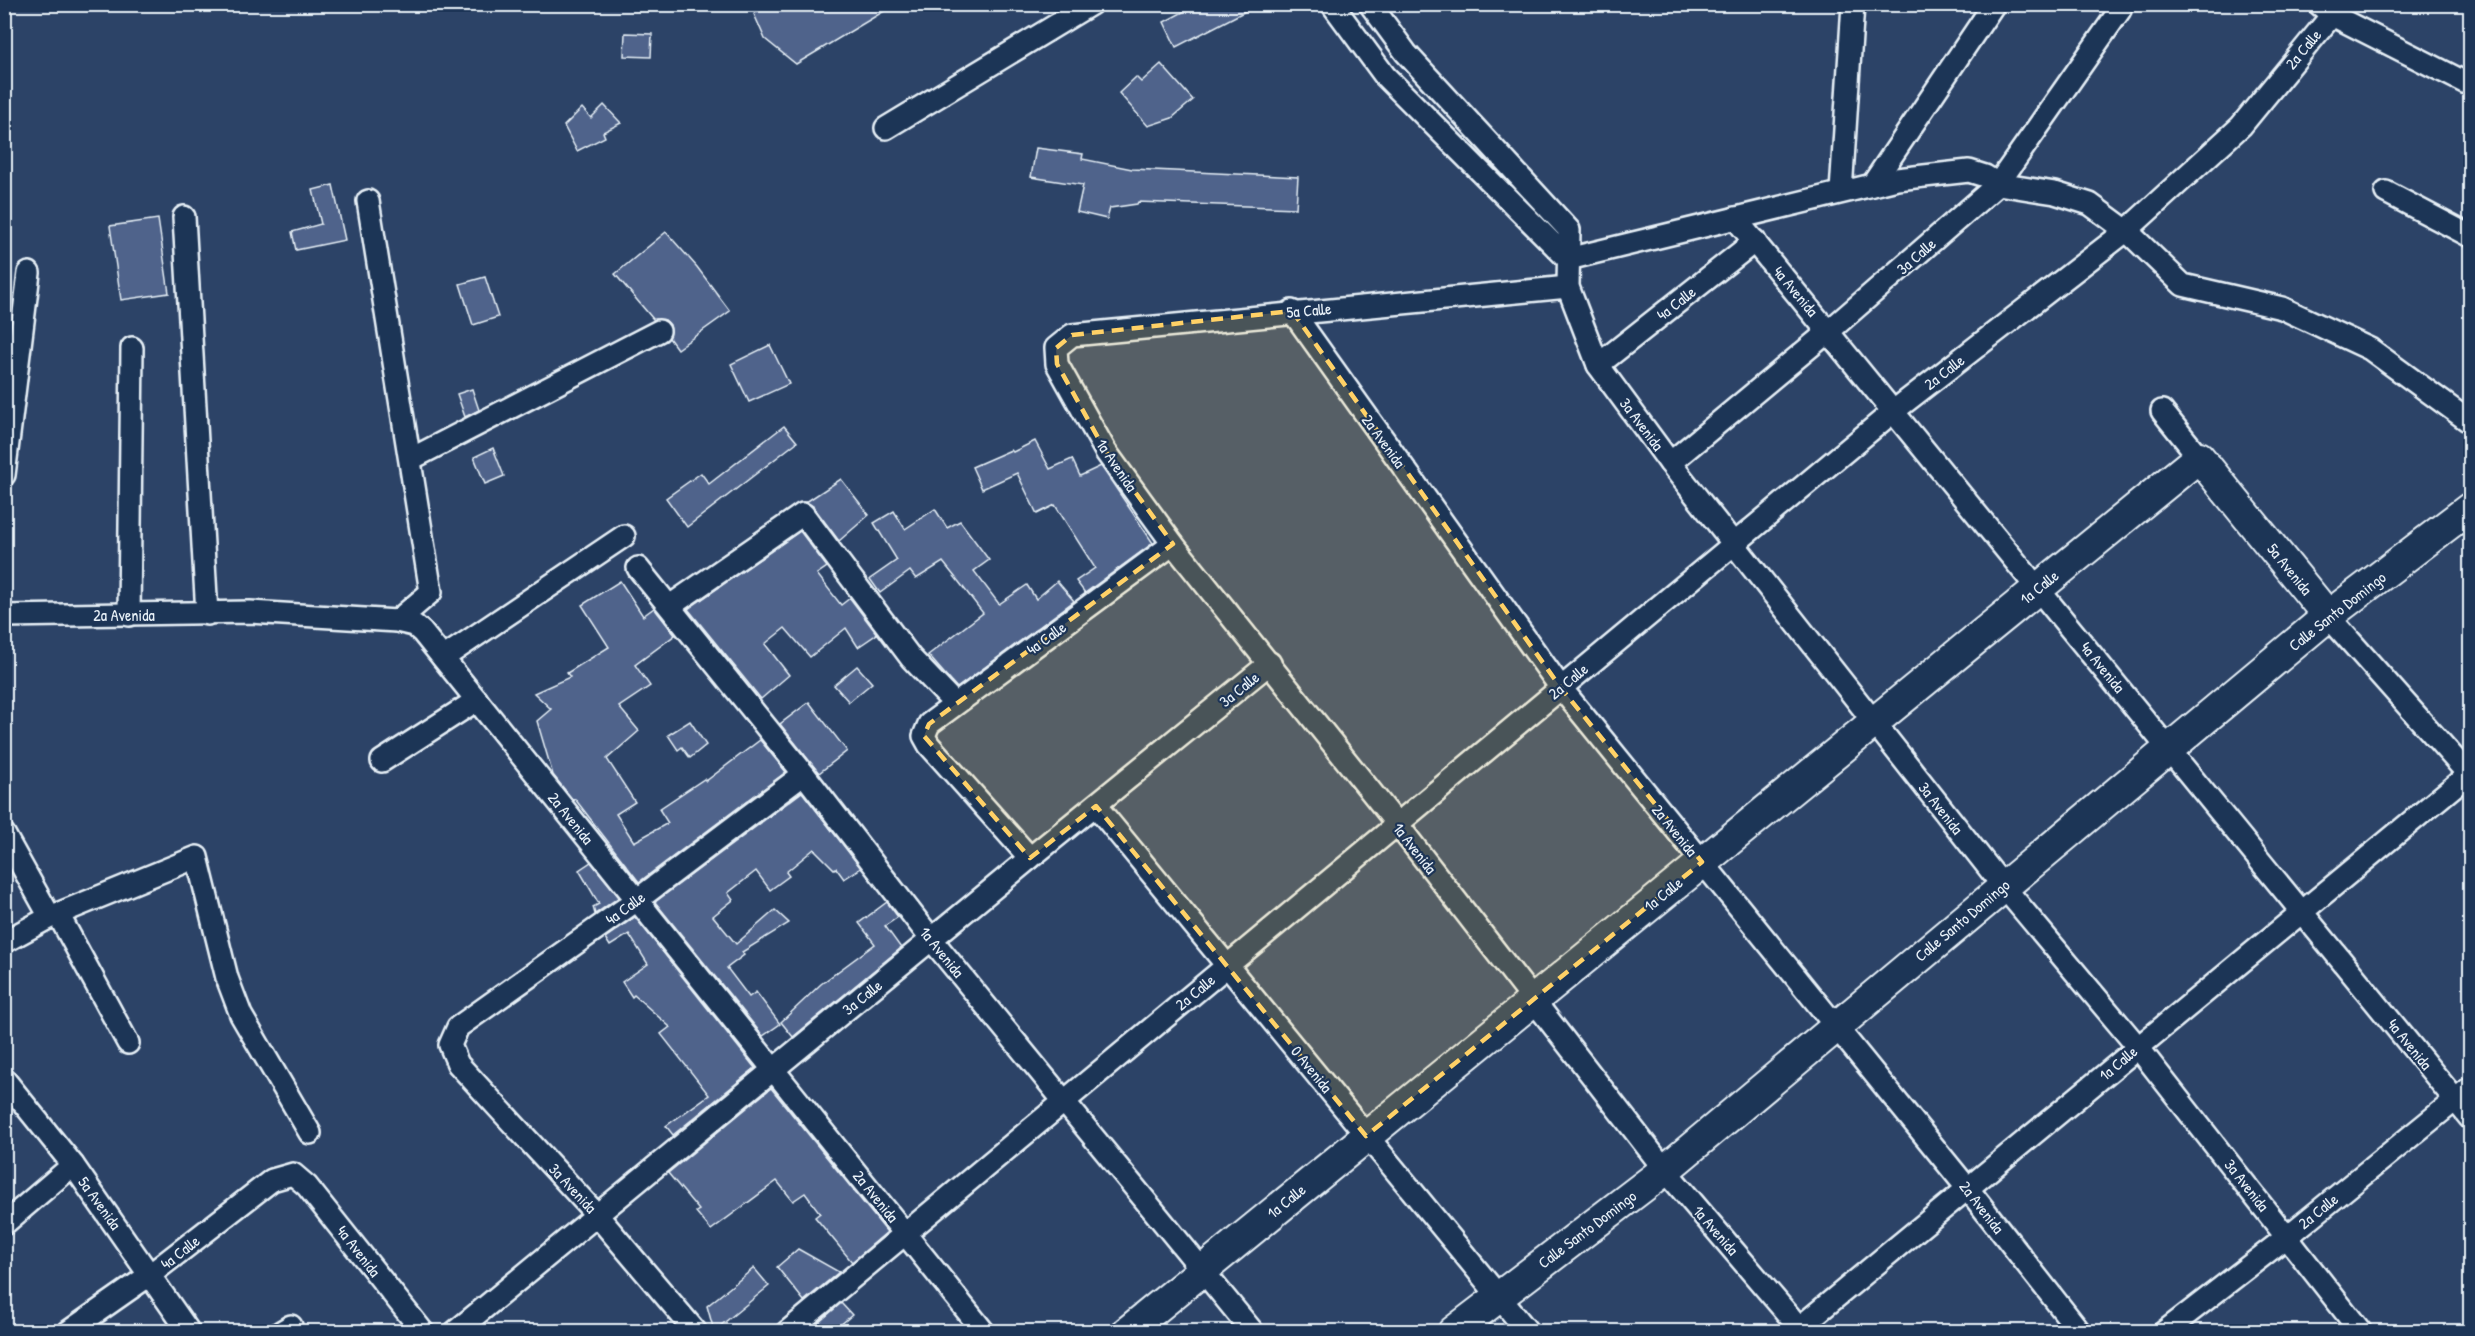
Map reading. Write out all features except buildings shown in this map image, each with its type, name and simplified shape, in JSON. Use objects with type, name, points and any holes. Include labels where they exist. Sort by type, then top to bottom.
[{"type":"main road","name":"1a Calle","points":[[1127,1332],[2199,457]]},
{"type":"main road","name":"5a Avenida","points":[[2199,457],[2328,616]]},
{"type":"main road","name":"Calle Santo Domingo","points":[[1453,1332],[1497,1296],[1665,1170],[2328,616],[2470,508]]},
{"type":"street","points":[[886,128],[1091,4]]},
{"type":"street","points":[[1332,4],[1385,76],[1568,259],[1897,179],[1969,171],[1985,176],[1998,184],[2055,193],[2090,204],[2126,231],[2183,285],[2282,308],[2361,344],[2470,422]]},
{"type":"street","name":"3a Avenida","points":[[1370,4],[1406,53],[1569,230],[1568,287],[1598,365],[1670,463],[2003,886],[2138,1046],[2361,1332]]},
{"type":"street","points":[[1841,192],[1853,4]]},
{"type":"street","points":[[1872,185],[1995,4]]},
{"type":"street","name":"3a Calle","points":[[1670,463],[1829,331],[1998,184],[2120,10]]},
{"type":"street","points":[[2325,10],[2470,85]]},
{"type":"street","name":"2a Calle","points":[[787,1332],[1895,410],[2126,231],[2241,126],[2325,10]]},
{"type":"street","points":[[2386,192],[2470,236]]},
{"type":"street","points":[[368,201],[431,591],[397,621]]},
{"type":"street","points":[[184,217],[207,614]]},
{"type":"street","name":"4a Avenida","points":[[1735,218],[1895,410],[2303,911],[2463,1094],[2470,1118]]},
{"type":"street","name":"4a Calle","points":[[1598,365],[1755,241]]},
{"type":"street","points":[[4,475],[29,273]]},
{"type":"street","name":"5a Calle","points":[[1056,348],[1072,335],[1292,311],[1568,287]]},
{"type":"street","name":"2a Avenida","points":[[1292,311],[1561,688],[1968,1189],[2080,1332]]},
{"type":"street","points":[[411,459],[658,331]]},
{"type":"street","points":[[129,615],[132,348]]},
{"type":"street","name":"1a Avenida","points":[[1056,348],[1058,364],[1106,452],[1173,544],[1397,824],[1665,1170],[1799,1330]]},
{"type":"street","name":"5a Avenida","points":[[2162,411],[2199,457]]},
{"type":"street","points":[[670,606],[803,514],[911,658],[955,704]]},
{"type":"street","points":[[443,658],[624,536]]},
{"type":"street","name":"4a Calle","points":[[1029,858],[928,745],[924,736],[929,724],[1173,544]]},
{"type":"street","name":"1a Avenida","points":[[638,568],[804,774],[932,940],[1253,1332]]},
{"type":"street","name":"2a Avenida","points":[[4,615],[250,612],[397,621],[414,625],[477,700],[984,1332]]},
{"type":"street","name":"5a Avenida","points":[[2328,616],[2470,774]]},
{"type":"street","name":"3a Calle","points":[[455,1332],[1029,858],[1270,663]]},
{"type":"street","points":[[382,761],[477,700]]},
{"type":"street","name":"4a Calle","points":[[450,1045],[458,1027],[637,900],[804,774]]},
{"type":"street","name":"1a Calle","points":[[1799,1330],[2138,1046],[2470,774]]},
{"type":"street","name":"0 Avenida","points":[[1096,806],[1528,1332]]},
{"type":"street","points":[[4,834],[128,1043]]},
{"type":"street","points":[[4,942],[54,915],[197,857],[228,978],[241,1015],[310,1133]]},
{"type":"street","name":"3a Avenida","points":[[450,1045],[458,1064],[596,1214],[696,1332]]},
{"type":"street","name":"5a Avenida","points":[[4,1079],[73,1165],[151,1274],[189,1332]]},
{"type":"street","name":"2a Calle","points":[[2164,1332],[2288,1236],[2463,1094]]},
{"type":"street","points":[[4,1224],[73,1165]]},
{"type":"street","name":"4a Avenida","points":[[292,1174],[307,1186],[423,1332]]},
{"type":"street","name":"4a Calle","points":[[68,1332],[151,1274],[272,1180],[292,1174]]},
{"type":"highlighted area","points":[[1292,311],[1561,688],[1702,862],[1366,1136],[1096,806],[1030,858],[924,736],[929,724],[1173,544],[1106,452],[1057,364],[1056,348],[1072,335]]}]
